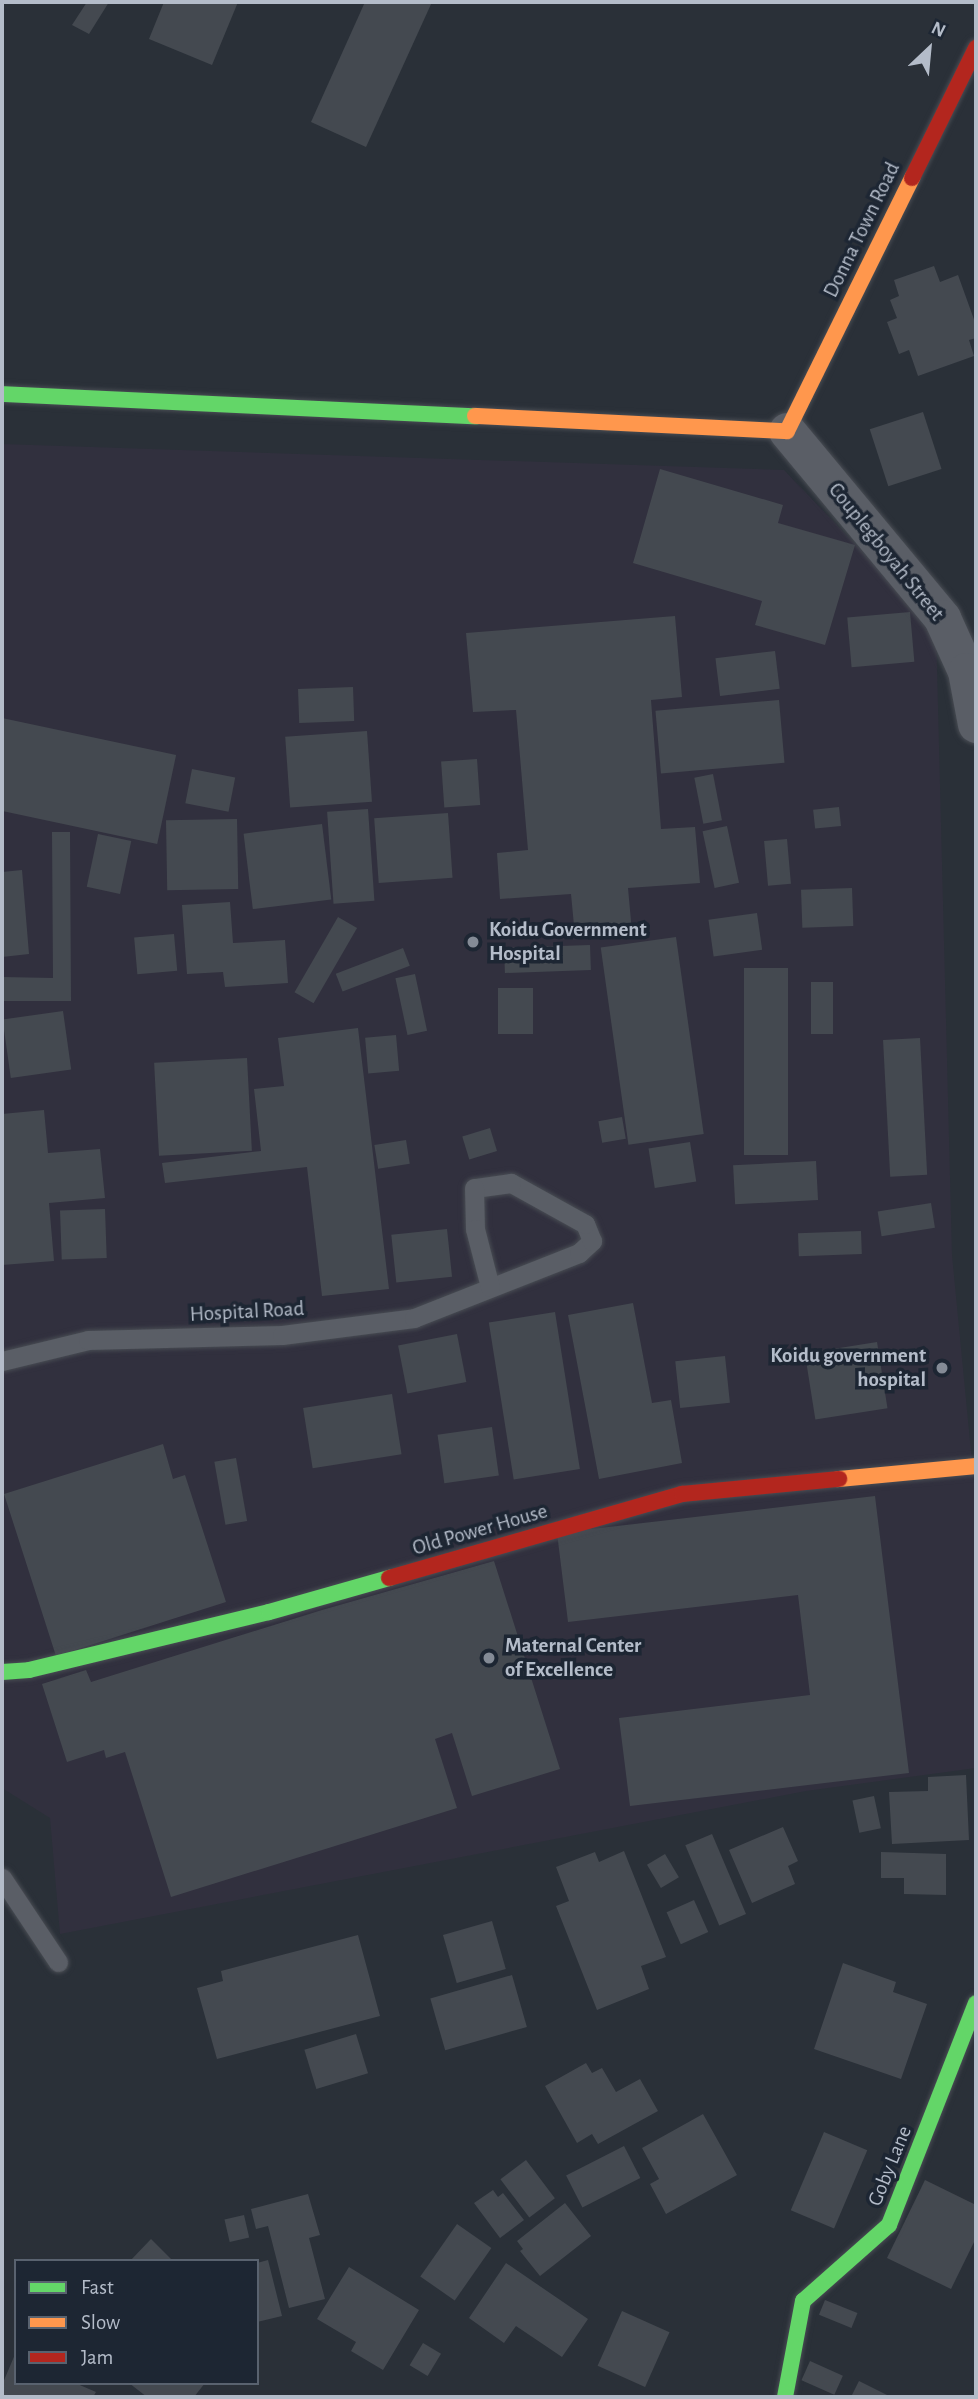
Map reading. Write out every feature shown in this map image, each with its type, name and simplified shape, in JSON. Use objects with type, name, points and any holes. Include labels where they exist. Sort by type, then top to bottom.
[{"type":"street","name":"Donna Town Road","points":[[787,431],[976,48]]},
{"type":"street","points":[[2,394],[787,431]]},
{"type":"street","name":"Couplegboyah Street","points":[[787,431],[942,618],[966,671],[976,724]]},
{"type":"street","name":"Old Power House","points":[[2,1672],[29,1670],[269,1612],[682,1494],[976,1466]]},
{"type":"street","name":"Goby Lane","points":[[785,2397],[803,2301],[889,2225],[976,2003]]},
{"type":"lane","name":"Hospital Road","points":[[2,1361],[88,1340],[282,1335],[414,1318],[579,1253],[592,1241],[585,1224],[510,1183],[474,1188],[475,1229],[490,1287]]},
{"type":"lane","points":[[2,1878],[58,1962]]},
{"type":"shaded area","name":"Koidu Government Hospital","points":[[2,444],[784,470],[936,628],[952,1255],[976,1503],[976,1768],[806,1791],[60,1934],[50,1818],[2,1788]]},
{"type":"building","points":[[87,2],[109,2],[89,34],[72,25]]},
{"type":"building","points":[[164,2],[238,2],[212,65],[149,39]]},
{"type":"building","points":[[365,2],[432,2],[366,147],[311,122]]},
{"type":"building","points":[[934,266],[940,282],[958,275],[976,325],[976,338],[969,340],[974,356],[918,376],[909,350],[899,354],[887,322],[897,318],[890,300],[899,296],[894,280]]},
{"type":"building","points":[[923,412],[942,469],[888,486],[870,429]]},
{"type":"building","points":[[660,469],[783,505],[778,523],[855,545],[825,645],[755,625],[762,601],[633,563]]},
{"type":"building","points":[[910,612],[914,662],[852,667],[847,617]]},
{"type":"building","points":[[675,616],[682,697],[651,700],[661,829],[695,827],[700,883],[628,888],[632,932],[575,936],[571,894],[500,899],[497,853],[528,850],[516,710],[473,712],[466,633]]},
{"type":"building","points":[[775,651],[780,689],[720,696],[715,658]]},
{"type":"building","points":[[353,687],[354,721],[299,723],[298,689]]},
{"type":"building","points":[[779,700],[784,763],[661,774],[655,711]]},
{"type":"building","points":[[2,718],[176,755],[157,844],[2,811]]},
{"type":"building","points":[[367,731],[372,802],[290,808],[285,737]]},
{"type":"building","points":[[477,759],[480,805],[444,807],[441,762]]},
{"type":"building","points":[[192,769],[235,777],[229,812],[185,803]]},
{"type":"building","points":[[713,774],[722,820],[703,824],[694,778]]},
{"type":"building","points":[[839,807],[841,826],[815,829],[813,810]]},
{"type":"building","points":[[368,809],[374,901],[334,904],[327,812]]},
{"type":"building","points":[[448,813],[453,878],[379,883],[374,818]]},
{"type":"building","points":[[237,819],[238,889],[167,890],[166,820]]},
{"type":"building","points":[[322,824],[331,899],[253,909],[244,834]]},
{"type":"building","points":[[727,826],[739,883],[715,888],[703,831]]},
{"type":"building","points":[[52,832],[70,832],[71,1001],[2,1001],[2,977],[53,978]]},
{"type":"building","points":[[98,834],[131,841],[120,894],[87,887]]},
{"type":"building","points":[[787,839],[791,884],[768,886],[764,841]]},
{"type":"building","points":[[22,870],[29,954],[2,957],[2,872]]},
{"type":"building","points":[[852,888],[853,926],[802,928],[801,890]]},
{"type":"building","points":[[230,902],[233,943],[285,940],[288,983],[225,987],[223,972],[187,974],[182,905]]},
{"type":"building","points":[[757,913],[762,950],[714,956],[708,920]]},
{"type":"building","points":[[338,917],[357,928],[314,1003],[294,992]]},
{"type":"building","points":[[174,934],[177,971],[137,974],[134,937]]},
{"type":"building","points":[[676,937],[704,1134],[628,1145],[601,948]]},
{"type":"building","points":[[590,945],[591,970],[505,973],[504,948]]},
{"type":"building","points":[[403,948],[410,966],[343,992],[336,974]]},
{"type":"building","points":[[744,968],[788,968],[788,1155],[744,1155]]},
{"type":"building","points":[[415,974],[427,1031],[407,1035],[395,978]]},
{"type":"building","points":[[811,982],[833,982],[833,1034],[811,1034]]},
{"type":"building","points":[[498,988],[533,988],[533,1034],[498,1034]]},
{"type":"building","points":[[63,1011],[71,1069],[11,1078],[3,1019]]},
{"type":"building","points":[[358,1028],[389,1289],[322,1296],[307,1167],[165,1183],[162,1163],[261,1151],[254,1089],[284,1086],[278,1038]]},
{"type":"building","points":[[396,1035],[399,1071],[368,1074],[365,1038]]},
{"type":"building","points":[[920,1038],[927,1175],[890,1177],[883,1040]]},
{"type":"building","points":[[247,1058],[252,1151],[159,1156],[154,1063]]},
{"type":"building","points":[[44,1110],[48,1153],[100,1149],[105,1198],[49,1203],[54,1261],[2,1265],[2,1114]]},
{"type":"building","points":[[622,1117],[626,1139],[602,1143],[598,1121]]},
{"type":"building","points":[[490,1128],[497,1151],[469,1159],[462,1136]]},
{"type":"building","points":[[406,1140],[410,1164],[378,1169],[374,1145]]},
{"type":"building","points":[[690,1142],[696,1182],[655,1188],[649,1149]]},
{"type":"building","points":[[816,1161],[818,1200],[735,1204],[733,1165]]},
{"type":"building","points":[[931,1203],[935,1228],[882,1236],[878,1211]]},
{"type":"building","points":[[105,1209],[107,1258],[62,1260],[60,1211]]},
{"type":"building","points":[[447,1229],[452,1277],[396,1283],[391,1235]]},
{"type":"building","points":[[861,1231],[862,1254],[799,1256],[798,1233]]},
{"type":"building","points":[[633,1303],[652,1403],[671,1400],[682,1463],[599,1479],[568,1315]]},
{"type":"building","points":[[555,1312],[580,1469],[514,1480],[489,1322]]},
{"type":"building","points":[[457,1334],[466,1382],[407,1394],[398,1345]]},
{"type":"building","points":[[877,1342],[887,1408],[815,1420],[805,1353]]},
{"type":"building","points":[[725,1356],[730,1403],[680,1408],[675,1361]]},
{"type":"building","points":[[392,1394],[402,1454],[313,1468],[303,1408]]},
{"type":"building","points":[[492,1427],[499,1476],[444,1483],[438,1435]]},
{"type":"building","points":[[163,1444],[173,1479],[185,1475],[226,1602],[56,1656],[4,1494]]},
{"type":"building","points":[[236,1458],[247,1521],[225,1525],[214,1462]]},
{"type":"building","points":[[875,1496],[909,1773],[630,1806],[619,1718],[810,1695],[798,1595],[568,1622],[557,1533]]},
{"type":"building","points":[[494,1561],[560,1769],[472,1796],[452,1733],[435,1739],[457,1808],[171,1897],[125,1752],[106,1758],[104,1750],[67,1762],[42,1684],[86,1670],[91,1682],[322,1610]]},
{"type":"building","points":[[966,1775],[969,1840],[892,1844],[889,1792],[928,1791],[928,1777]]},
{"type":"building","points":[[874,1796],[881,1828],[859,1833],[852,1801]]},
{"type":"building","points":[[783,1827],[798,1861],[788,1866],[795,1884],[752,1903],[729,1850]]},
{"type":"building","points":[[712,1834],[746,1914],[719,1925],[685,1845]]},
{"type":"building","points":[[624,1851],[666,1957],[641,1966],[649,1989],[597,2010],[556,1906],[569,1901],[556,1867],[595,1852],[599,1862]]},
{"type":"building","points":[[881,1852],[946,1854],[946,1895],[904,1894],[904,1878],[881,1878]]},
{"type":"building","points":[[665,1854],[679,1877],[661,1888],[647,1865]]},
{"type":"building","points":[[694,1900],[708,1932],[681,1944],[667,1912]]},
{"type":"building","points":[[492,1921],[506,1969],[457,1983],[443,1935]]},
{"type":"building","points":[[358,1935],[380,2016],[217,2059],[197,1988],[223,1981],[221,1971]]},
{"type":"building","points":[[843,1963],[896,1982],[893,1992],[927,2004],[901,2079],[814,2049]]},
{"type":"building","points":[[512,1975],[527,2027],[445,2050],[430,1998]]},
{"type":"building","points":[[356,2034],[368,2073],[316,2089],[304,2050]]},
{"type":"building","points":[[586,2063],[592,2073],[602,2068],[616,2092],[640,2079],[658,2111],[598,2144],[592,2134],[577,2143],[545,2086]]},
{"type":"building","points":[[703,2114],[737,2175],[666,2214],[650,2184],[659,2179],[642,2148]]},
{"type":"building","points":[[824,2132],[867,2150],[834,2229],[791,2210]]},
{"type":"building","points":[[624,2146],[640,2178],[582,2208],[566,2176]]},
{"type":"building","points":[[526,2160],[555,2198],[529,2218],[500,2179]]},
{"type":"building","points":[[925,2180],[976,2205],[976,2238],[951,2289],[887,2258]]},
{"type":"building","points":[[493,2190],[498,2197],[503,2193],[524,2220],[500,2238],[474,2203]]},
{"type":"building","points":[[308,2194],[320,2235],[309,2238],[325,2299],[289,2308],[268,2226],[256,2229],[251,2209]]},
{"type":"building","points":[[565,2203],[591,2236],[540,2276],[520,2251],[523,2249],[517,2241]]},
{"type":"building","points":[[244,2215],[249,2237],[230,2242],[225,2219]]},
{"type":"building","points":[[457,2224],[491,2248],[455,2301],[420,2276]]},
{"type":"building","points":[[151,2239],[171,2259],[132,2259]]},
{"type":"building","points":[[268,2260],[282,2316],[259,2322],[259,2262]]},
{"type":"building","points":[[506,2263],[588,2319],[562,2357],[516,2326],[504,2343],[469,2318]]},
{"type":"building","points":[[349,2267],[419,2310],[383,2370],[351,2351],[356,2342],[317,2319]]},
{"type":"building","points":[[825,2300],[857,2313],[851,2328],[819,2315]]},
{"type":"building","points":[[622,2311],[670,2332],[645,2387],[598,2366]]},
{"type":"building","points":[[423,2343],[441,2354],[428,2376],[410,2365]]},
{"type":"building","points":[[14,2357],[14,2385],[80,2385],[96,2392],[93,2397],[2,2397],[2,2385]]},
{"type":"building","points":[[810,2361],[843,2376],[834,2395],[801,2380]]},
{"type":"building","points":[[859,2381],[891,2397],[851,2397]]},
{"type":"building","points":[[132,2385],[203,2385],[194,2397],[147,2397]]},
{"type":"traffic: fast","points":[[2,394],[475,416]]},
{"type":"traffic: fast","points":[[2,1672],[29,1670],[269,1612],[389,1578]]},
{"type":"traffic: fast","points":[[785,2397],[803,2301],[889,2225],[976,2003]]},
{"type":"traffic: slow","points":[[475,416],[787,431],[912,178]]},
{"type":"traffic: slow","points":[[839,1479],[976,1466]]},
{"type":"traffic: jam","points":[[912,178],[976,48]]},
{"type":"traffic: jam","points":[[389,1578],[682,1494],[839,1479]]},
{"type":"place","name":"Koidu Government Hospital","points":[[473,942]]},
{"type":"place","name":"Koidu government hospital","points":[[942,1368]]},
{"type":"place","name":"Maternal Center of Excellence","points":[[489,1658]]}]
